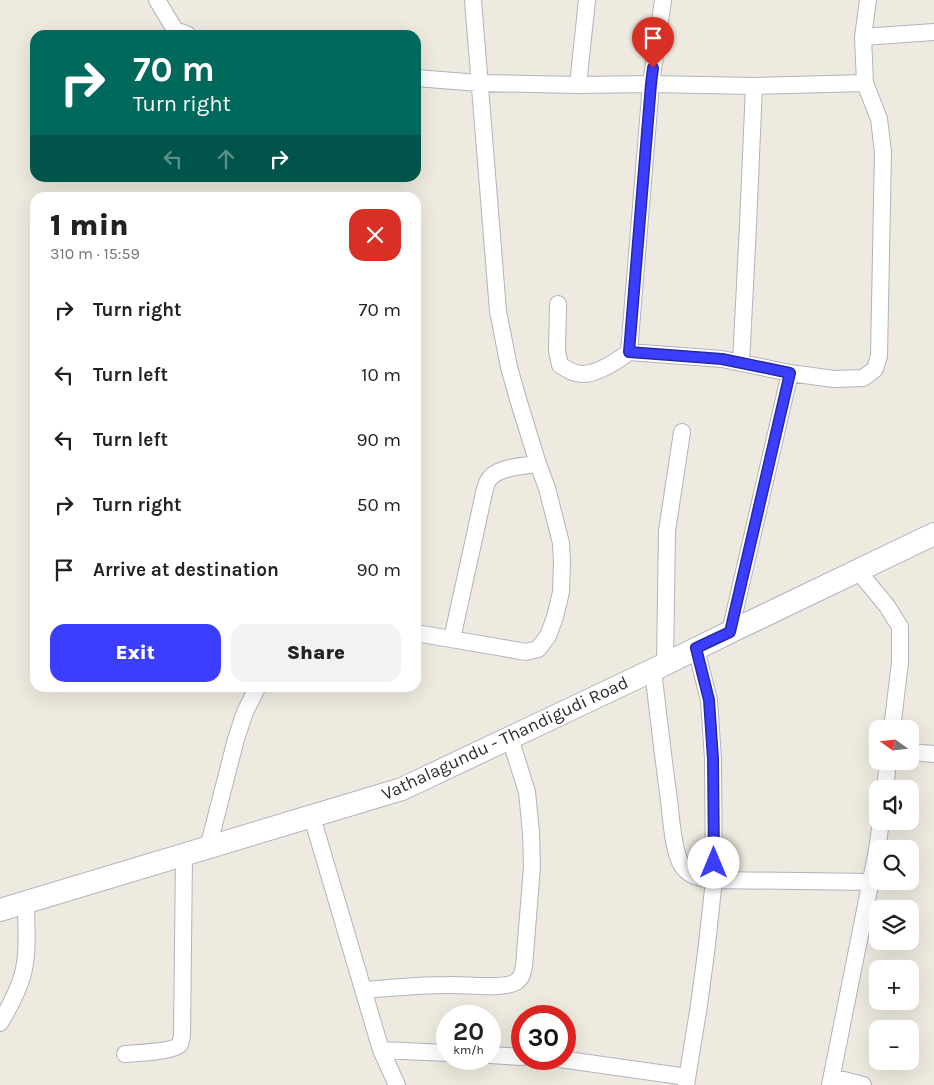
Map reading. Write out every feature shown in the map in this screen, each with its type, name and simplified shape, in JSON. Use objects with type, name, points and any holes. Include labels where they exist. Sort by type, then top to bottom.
[{"type":"main road","name":"Vathalagundu - Thandigudi Road","points":[[0,910],[402,789],[934,534]]},
{"type":"street","points":[[157,0],[175,30]]},
{"type":"street","points":[[421,634],[526,652],[538,648],[548,636],[561,592],[561,543],[547,488],[509,366],[498,311],[473,0]]},
{"type":"street","points":[[578,86],[588,0]]},
{"type":"street","points":[[629,352],[651,84],[663,0]]},
{"type":"street","points":[[558,304],[557,352],[560,364],[571,372],[582,374],[614,363],[629,352],[722,359],[790,373],[834,379],[863,378],[875,369],[879,356],[883,152],[879,120],[865,83],[863,37],[868,0]]},
{"type":"street","points":[[863,37],[934,32]]},
{"type":"street","points":[[421,78],[479,83],[578,86],[651,84],[754,86],[865,83]]},
{"type":"street","points":[[740,363],[754,86]]},
{"type":"street","points":[[730,632],[790,373]]},
{"type":"street","points":[[682,432],[667,530],[659,667],[671,820],[676,852],[686,871],[701,878],[714,880],[869,882]]},
{"type":"street","points":[[452,638],[488,481],[492,475],[502,470],[538,464]]},
{"type":"street","points":[[858,571],[887,606],[900,627],[900,662],[893,720]]},
{"type":"street","points":[[576,1062],[686,1081],[706,954],[714,880],[713,759],[709,700],[696,648]]},
{"type":"street","points":[[208,848],[236,739],[245,712],[255,692]]},
{"type":"street","points":[[363,990],[446,985],[494,986],[516,982],[522,977],[532,867],[531,834],[527,792],[510,738]]},
{"type":"street","points":[[919,753],[934,754]]},
{"type":"street","points":[[312,817],[381,1050],[397,1085]]},
{"type":"street","points":[[125,1054],[163,1051],[175,1048],[180,1044],[182,1036],[184,855]]},
{"type":"street","points":[[863,1085],[831,1081],[869,890]]},
{"type":"street","points":[[0,1023],[11,1005],[23,975],[26,948],[26,902]]},
{"type":"street","points":[[381,1050],[436,1052]]},
{"type":"route","points":[[653,68],[629,352],[722,359],[790,373],[730,632],[696,648],[709,700],[713,759],[714,863]]}]
